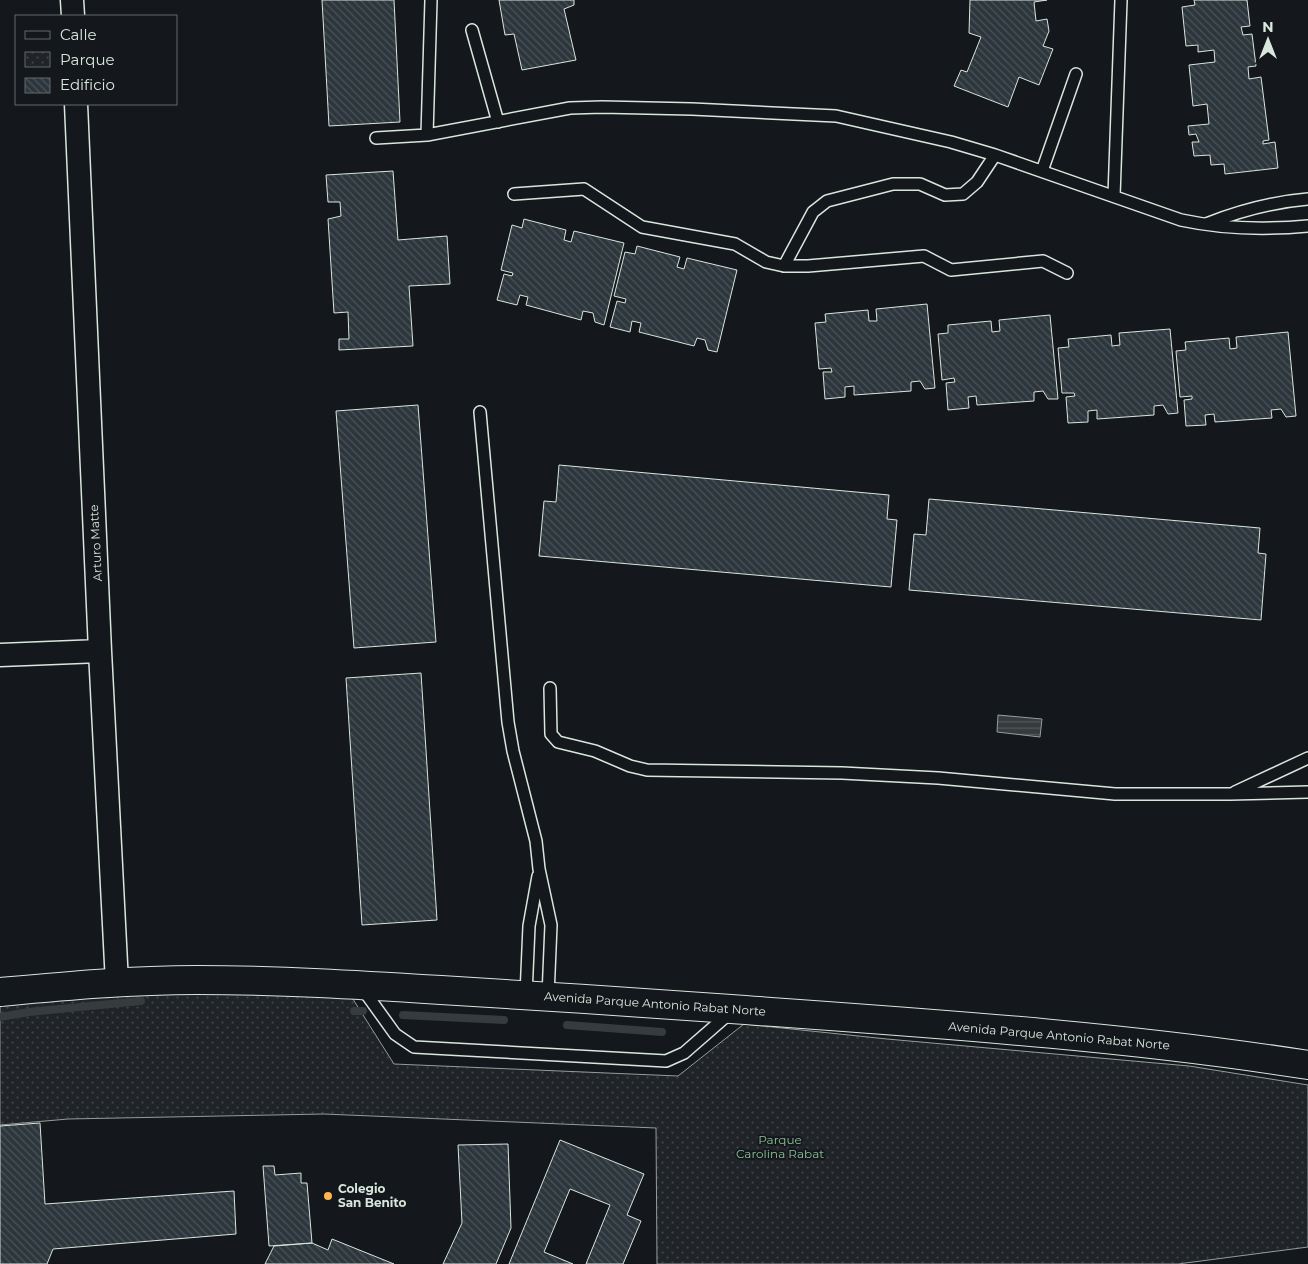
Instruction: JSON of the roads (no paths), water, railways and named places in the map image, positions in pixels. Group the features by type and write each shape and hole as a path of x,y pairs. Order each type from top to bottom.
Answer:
{"street":[{"path":"72,0 73,15"},
{"name":"Arturo Matte","path":"76,105 100,651 117,983"},
{"path":"0,655 100,651"},
{"name":"Avenida Parque Antonio Rabat Norte","path":"0,992 117,983 195,980 360,985 734,1009 931,1024 1123,1041 1255,1057 1308,1066"}],"lane":[{"path":"427,135 431,0"},
{"path":"1114,196 1121,0"},
{"path":"472,30 498,122"},
{"path":"1042,171 1076,74"},
{"path":"376,138 427,135 570,108 602,106 836,116 951,142 996,155 1181,220 1234,228 1308,226"},
{"path":"784,266 813,212 827,201 893,184 920,184 945,195 963,194 977,182 996,155"},
{"path":"514,194 584,189 642,227 735,244 766,262 784,266 808,266 924,256 951,270 1043,261 1067,273"},
{"path":"1205,225 1232,214 1280,202 1308,199"},
{"path":"480,412 508,722 513,752 536,841 539,869 552,925 537,996"},
{"path":"550,688 552,734 558,742 595,752 630,766 646,770 842,773 938,778 1115,794 1308,792"},
{"path":"1230,794 1308,758"},
{"path":"537,996 529,926 539,869"},
{"path":"360,985 395,1034 414,1047 666,1061 684,1053 734,1009"}],"waterway":[{"path":"0,1017 29,1012 141,1001"},
{"path":"354,1011 363,1011"},
{"path":"403,1015 504,1020"},
{"path":"567,1025 662,1032"}],"place":[{"name":"Colegio San Benito","path":"328,1196"}],"park label":[{"name":"Parque Carolina Rabat","path":"780,1147"}]}
